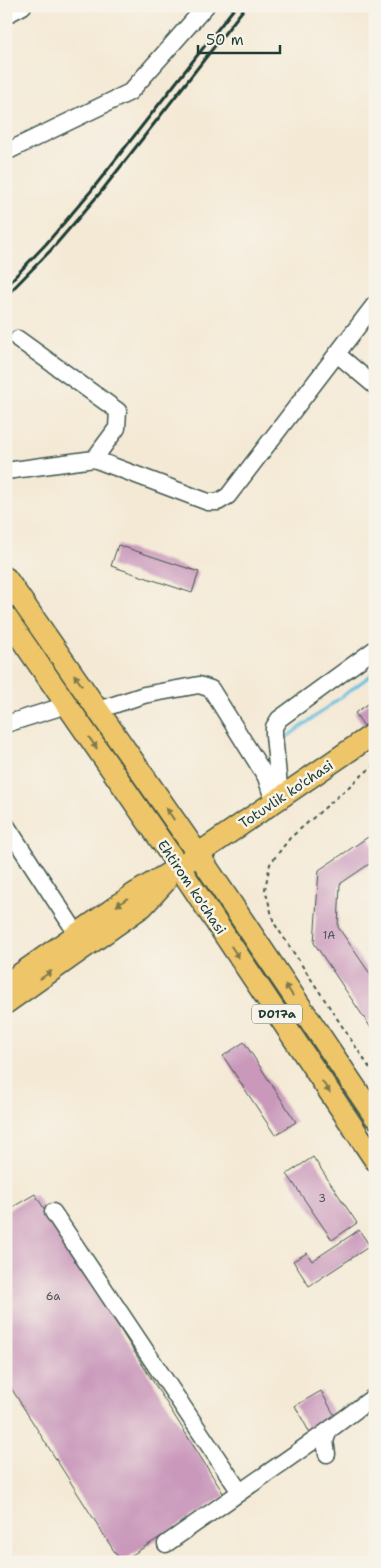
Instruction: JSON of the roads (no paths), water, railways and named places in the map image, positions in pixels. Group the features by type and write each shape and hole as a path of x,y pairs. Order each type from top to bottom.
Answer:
{"main road":[{"name":"Ehtirom ko'chasi","path":"6,578 198,854 375,1118"},
{"name":"Ehtirom ko'chasi","path":"6,617 179,868 375,1160"},
{"name":"Totuvlik ko'chasi","path":"179,868 277,799 373,737"},
{"path":"6,984 134,894 179,868"},
{"path":"6,1003 143,906 179,868"}],"street":[{"path":"6,15 23,6"},
{"path":"6,152 130,92 206,6"},
{"path":"6,471 94,459 208,502 218,502 228,496 375,304"},
{"path":"18,339 118,411 117,428 94,459"},
{"path":"337,354 375,386"},
{"path":"277,799 274,726 279,719 375,648"},
{"path":"98,710 144,695 199,685 211,689 266,777 277,799"},
{"path":"6,724 67,705"},
{"path":"6,825 77,934"},
{"path":"54,1212 240,1492"},
{"path":"166,1544 375,1396"},
{"path":"327,1454 325,1442 329,1430"}],"waterway":[{"path":"282,741 375,672"}],"railway":[{"path":"6,286 46,244 91,191 236,6"},
{"path":"6,296 51,250 100,193 246,6"}]}
